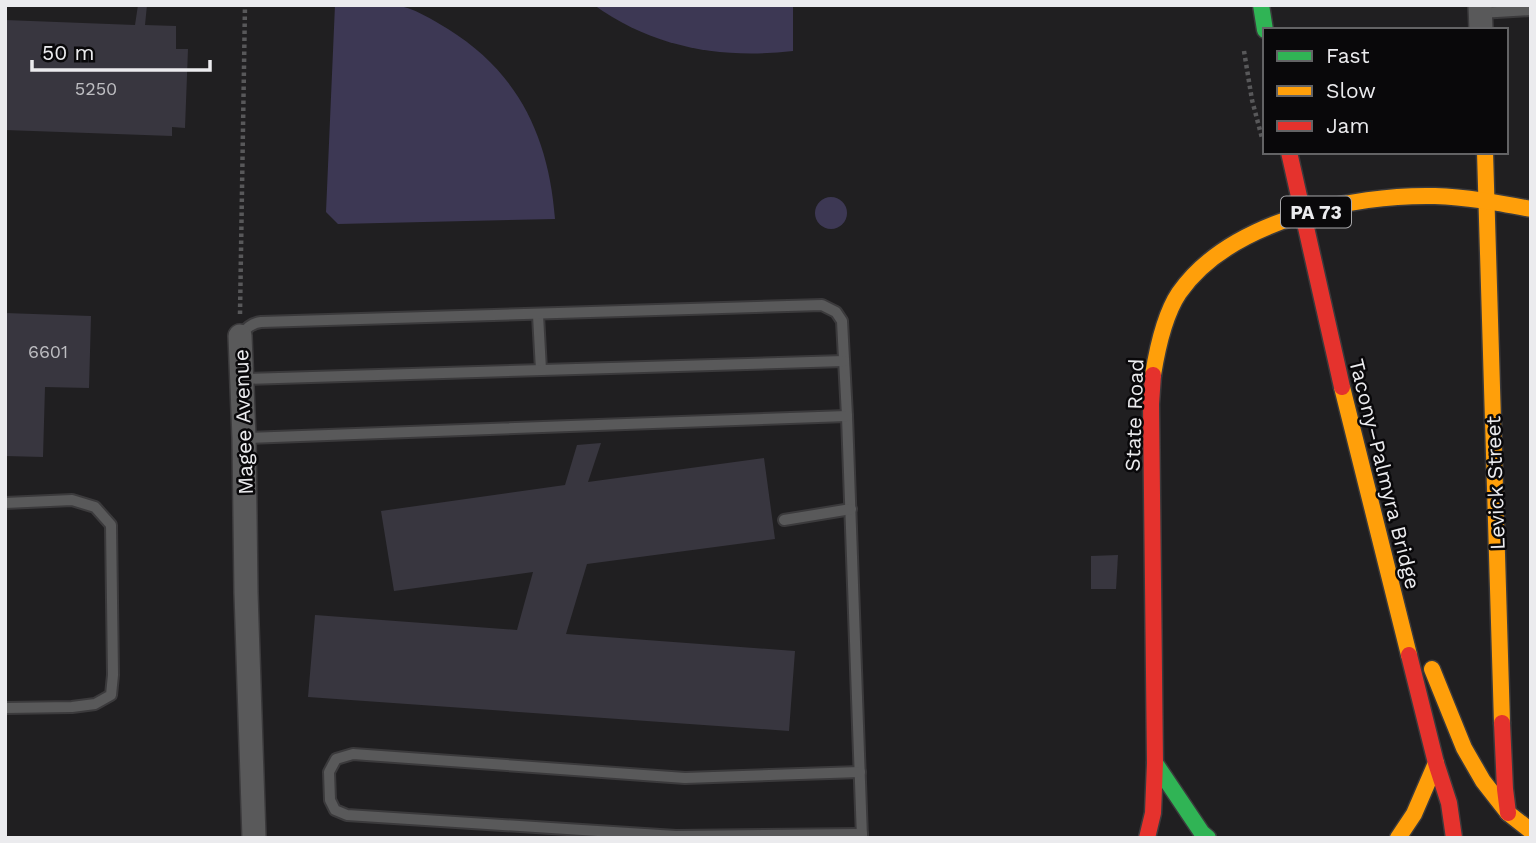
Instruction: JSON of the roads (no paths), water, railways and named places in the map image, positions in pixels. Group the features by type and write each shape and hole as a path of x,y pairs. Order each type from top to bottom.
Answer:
{"main road":[{"path":"1261,5 1265,28"},
{"name":"Tacony–Palmyra Bridge","path":"1289,154 1384,562 1436,763 1449,803"},
{"name":"Levick Street","path":"1485,154 1502,729 1508,813"},
{"name":"State Road","path":"1147,838 1153,813 1155,763 1152,372 1158,344 1178,293 1222,250 1255,232 1335,206 1367,200 1421,196 1487,201 1531,209"},
{"name":"PA 73","path":"1384,562 1464,748 1483,781 1508,813 1531,831"},
{"path":"1155,763 1208,838"},
{"path":"1398,838 1414,814 1436,763"},
{"path":"1449,803 1454,838"},
{"path":"1449,803 1468,838"}],"street":[{"name":"Magee Avenue","path":"240,336 254,838"}],"lane":[{"path":"1480,16 1531,10"},
{"path":"240,336 247,327 256,323 821,305 836,312 842,321 848,416 860,772 862,836 676,836 347,815 335,810 330,800 329,772 336,759 353,754 685,778 860,772"},
{"path":"538,315 541,370"},
{"path":"242,379 845,361"},
{"path":"244,438 848,416"},
{"path":"5,503 72,500 95,507 111,524 113,675 111,695 95,704 5,708"},
{"path":"784,520 851,509"}]}
